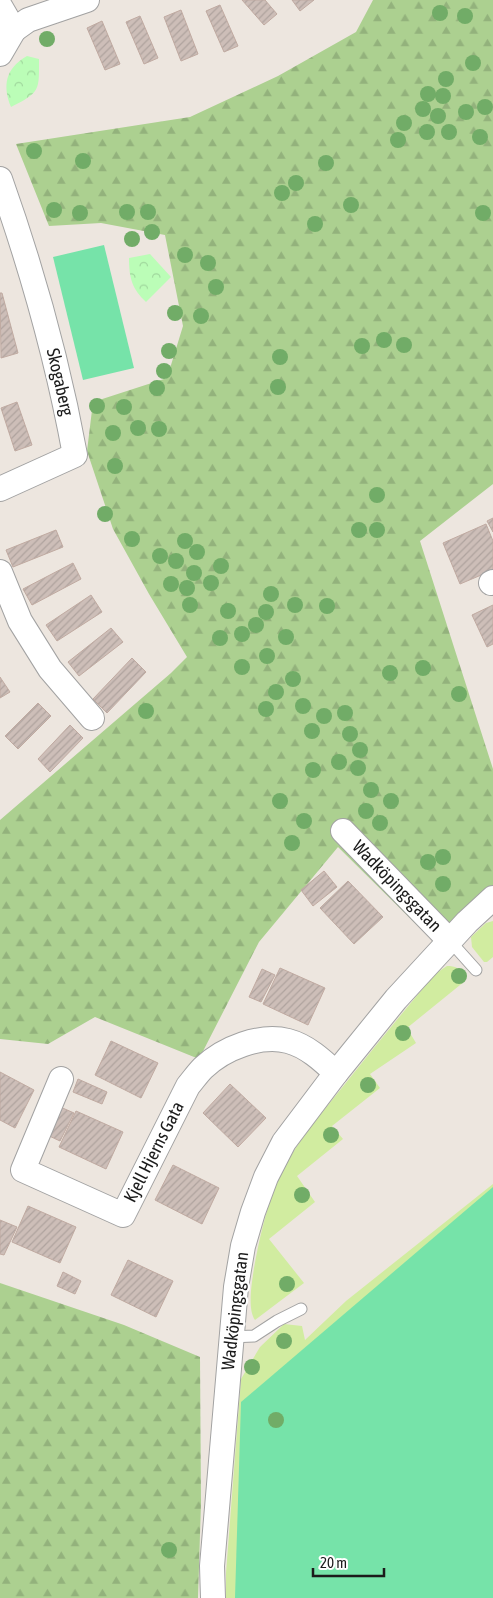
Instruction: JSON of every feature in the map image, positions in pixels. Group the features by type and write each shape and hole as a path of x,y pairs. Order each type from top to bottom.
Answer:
{"street":[{"path":"0,54 14,30 28,20 87,0"},
{"path":"0,6 14,30"},
{"name":"Skogaberg","path":"0,179 8,233 50,339 75,455 0,489"},
{"path":"0,572 20,621 50,669 92,718"},
{"name":"Wadköpingsgatan","path":"343,832 450,941"},
{"name":"Wadköpingsgatan","path":"213,1598 212,1566 230,1337 236,1287 243,1246 266,1177 284,1142 336,1072 396,999 493,898"},
{"name":"Kjell Hjerns Gata","path":"61,1080 23,1170 123,1215 188,1086 204,1068 219,1056 258,1040 289,1041 317,1056 336,1072"}],"lane":[{"path":"450,941 476,970"},
{"path":"230,1337 254,1336 277,1321 301,1309"}],"green space":[{"path":"373,0 493,0 493,484 420,541 493,769 493,885 433,941 338,847 259,942 199,1059 95,1017 48,1044 0,1039 0,820 171,673 187,657 113,529 87,451 93,402 167,378 183,326 165,235 101,223 49,226 16,144 190,117 278,76 356,32"},
{"path":"27,56 39,59 38,84 28,98 11,107 7,91 8,78 14,66"},
{"path":"104,245 134,368 83,380 53,257"},
{"path":"150,254 171,277 146,302 132,283 129,258"},
{"path":"493,921 493,957 484,962 472,947 471,937 486,923"},
{"path":"447,966 455,967 461,971 465,975 465,981 407,1028 416,1043 370,1074 380,1088 332,1126 343,1139 297,1176 315,1202 269,1239 304,1283 255,1320 251,1309 251,1295 258,1248 271,1197 288,1160 313,1124 388,1031 435,974"},
{"path":"493,1184 493,1217 326,1598 226,1598 226,1573 241,1379 260,1347 284,1324 302,1326 305,1340 346,1301"},
{"path":"493,1187 493,1598 235,1598 241,1402"},
{"path":"0,1283 124,1325 200,1357 201,1503 198,1598 0,1598"}],"building":[{"path":"242,0 265,0 277,14 264,25"},
{"path":"292,0 314,0 300,11"},
{"path":"220,5 238,46 224,52 206,11"},
{"path":"181,10 198,54 181,61 164,17"},
{"path":"140,16 158,58 144,64 126,22"},
{"path":"102,21 120,64 105,70 87,28"},
{"path":"0,293 2,293 18,353 1,358"},
{"path":"17,402 32,445 15,451 1,408"},
{"path":"493,518 493,532 487,521"},
{"path":"486,524 493,541 493,570 460,584 443,543"},
{"path":"56,530 63,547 13,567 6,550"},
{"path":"73,563 81,579 32,605 23,589"},
{"path":"91,595 102,612 57,641 46,625"},
{"path":"493,605 493,644 487,647 472,615"},
{"path":"111,628 123,642 79,676 68,662"},
{"path":"132,658 146,672 107,713 93,699"},
{"path":"0,677 10,692 0,698"},
{"path":"38,703 51,716 18,749 5,736"},
{"path":"70,725 83,738 50,772 38,759"},
{"path":"324,871 337,887 313,906 301,890"},
{"path":"348,881 383,917 354,944 320,908"},
{"path":"280,968 325,988 308,1025 263,1004"},
{"path":"262,969 275,975 261,1002 249,997"},
{"path":"111,1041 158,1063 141,1098 95,1075"},
{"path":"0,1072 34,1090 15,1128 0,1120"},
{"path":"78,1079 107,1092 102,1104 73,1092"},
{"path":"230,1084 266,1118 238,1147 203,1113"},
{"path":"58,1106 74,1113 60,1141 45,1134"},
{"path":"76,1111 123,1132 106,1169 59,1147"},
{"path":"173,1165 219,1188 202,1224 155,1200"},
{"path":"28,1206 76,1227 60,1263 12,1242"},
{"path":"0,1220 17,1227 4,1255 0,1254"},
{"path":"128,1260 173,1281 156,1317 111,1295"},
{"path":"63,1272 81,1281 75,1294 57,1286"}]}
